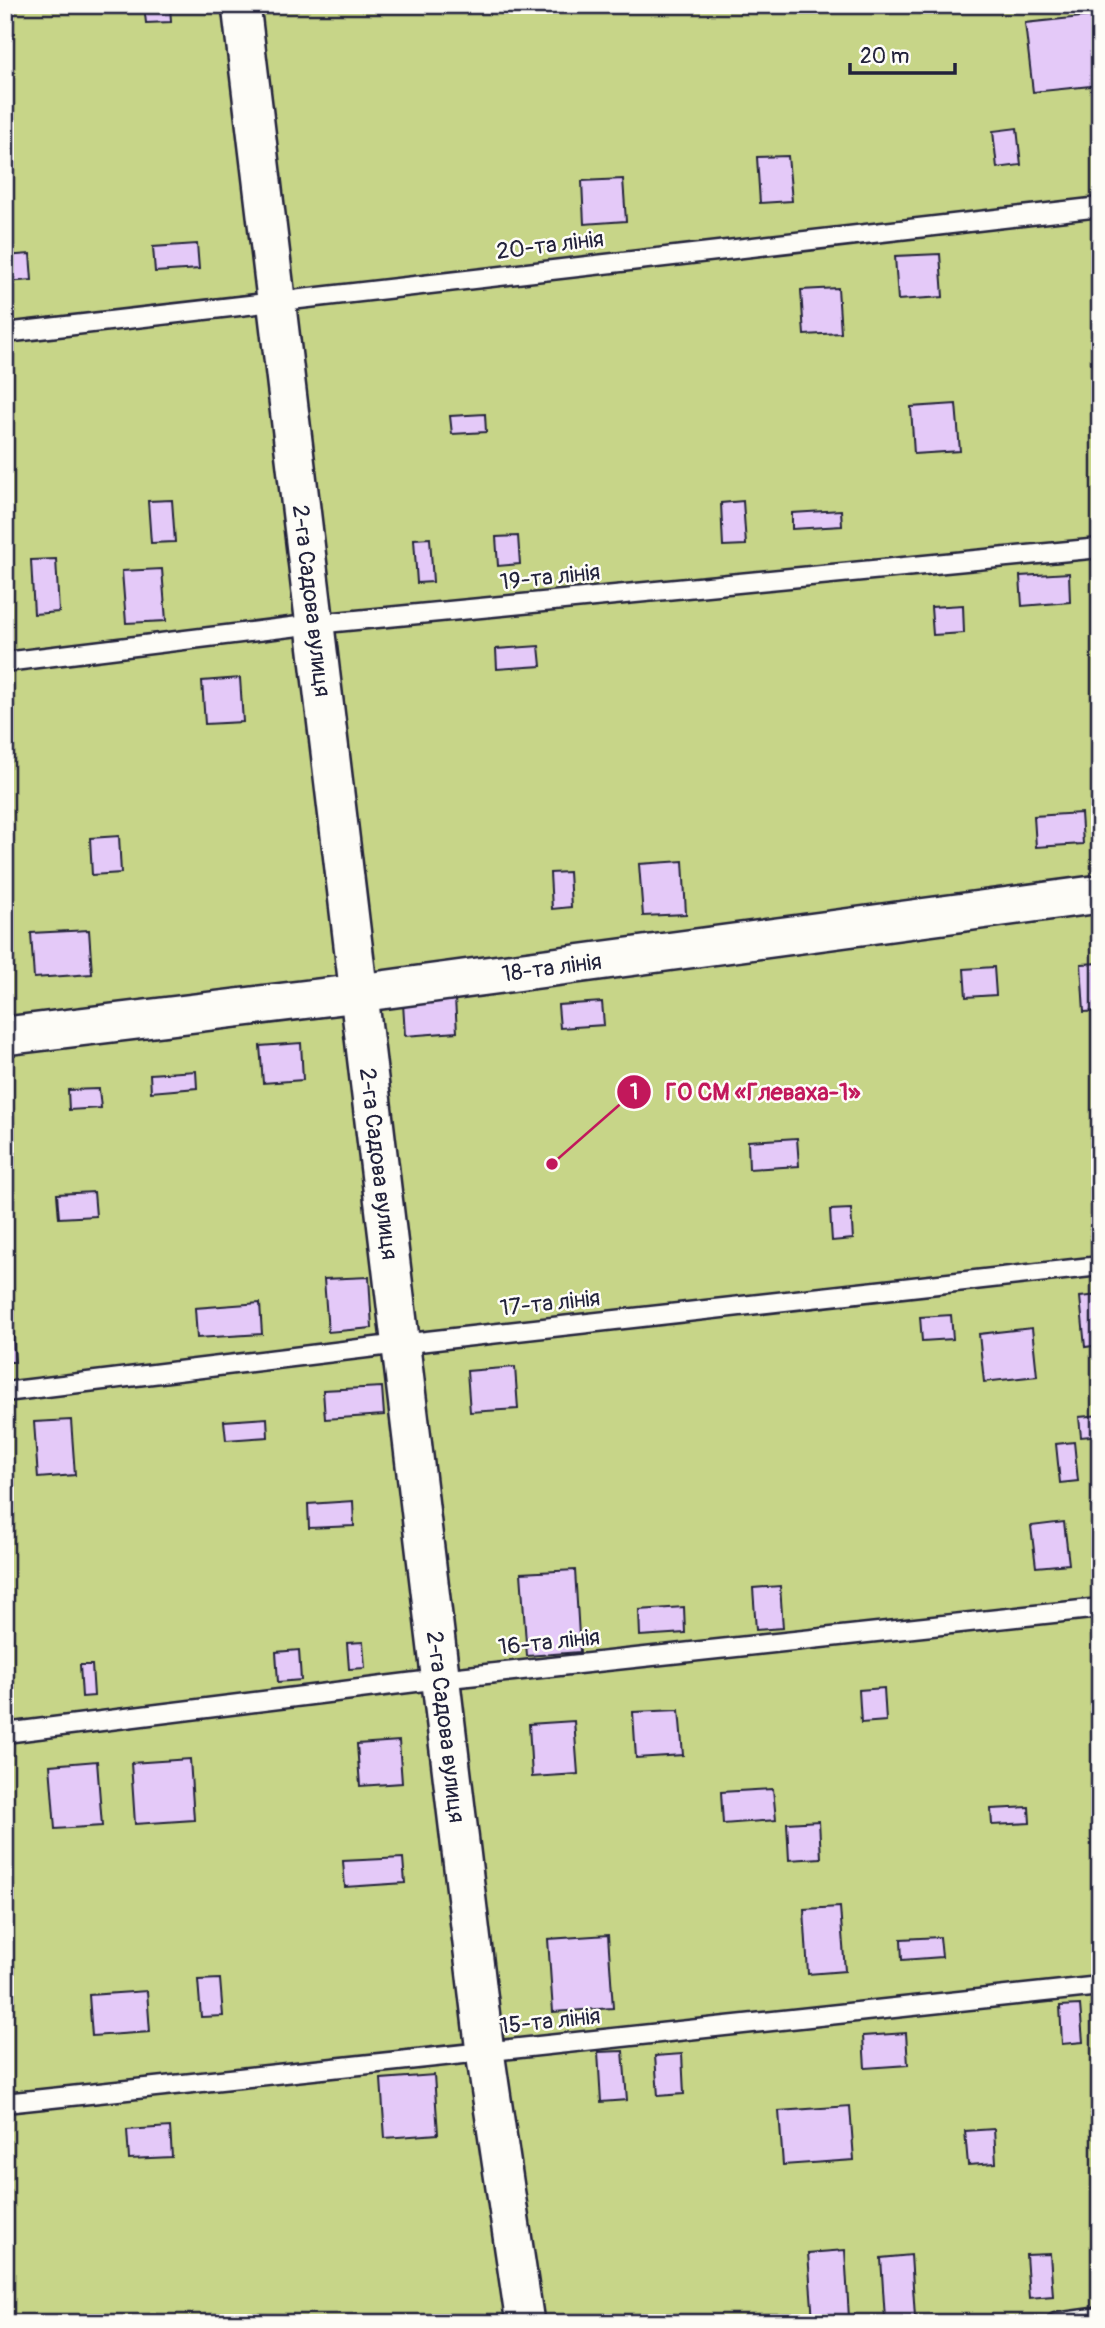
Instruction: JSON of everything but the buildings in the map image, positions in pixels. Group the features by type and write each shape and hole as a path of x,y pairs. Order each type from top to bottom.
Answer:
{"street":[{"name":"2-га Садова вулиця","path":"241,5 485,2052 525,2323"},
{"name":"18-та лінія","path":"5,1036 359,993 1100,894"}],"lane":[{"name":"20-та лінія","path":"5,332 1100,206"},
{"name":"19-та лінія","path":"5,662 315,624 1100,548"},
{"name":"17-та лінія","path":"5,1392 400,1344 1100,1266"},
{"name":"16-та лінія","path":"5,1733 440,1679 1100,1608"},
{"name":"15-та лінія","path":"5,2103 1100,1986"},
{"path":"1056,2323 1100,2317"}],"green space":[{"path":"5,5 1100,5 1100,2323 5,2323"}],"place":[{"name":"ГО СМ «Глеваха-1»","path":"552,1164"}]}
